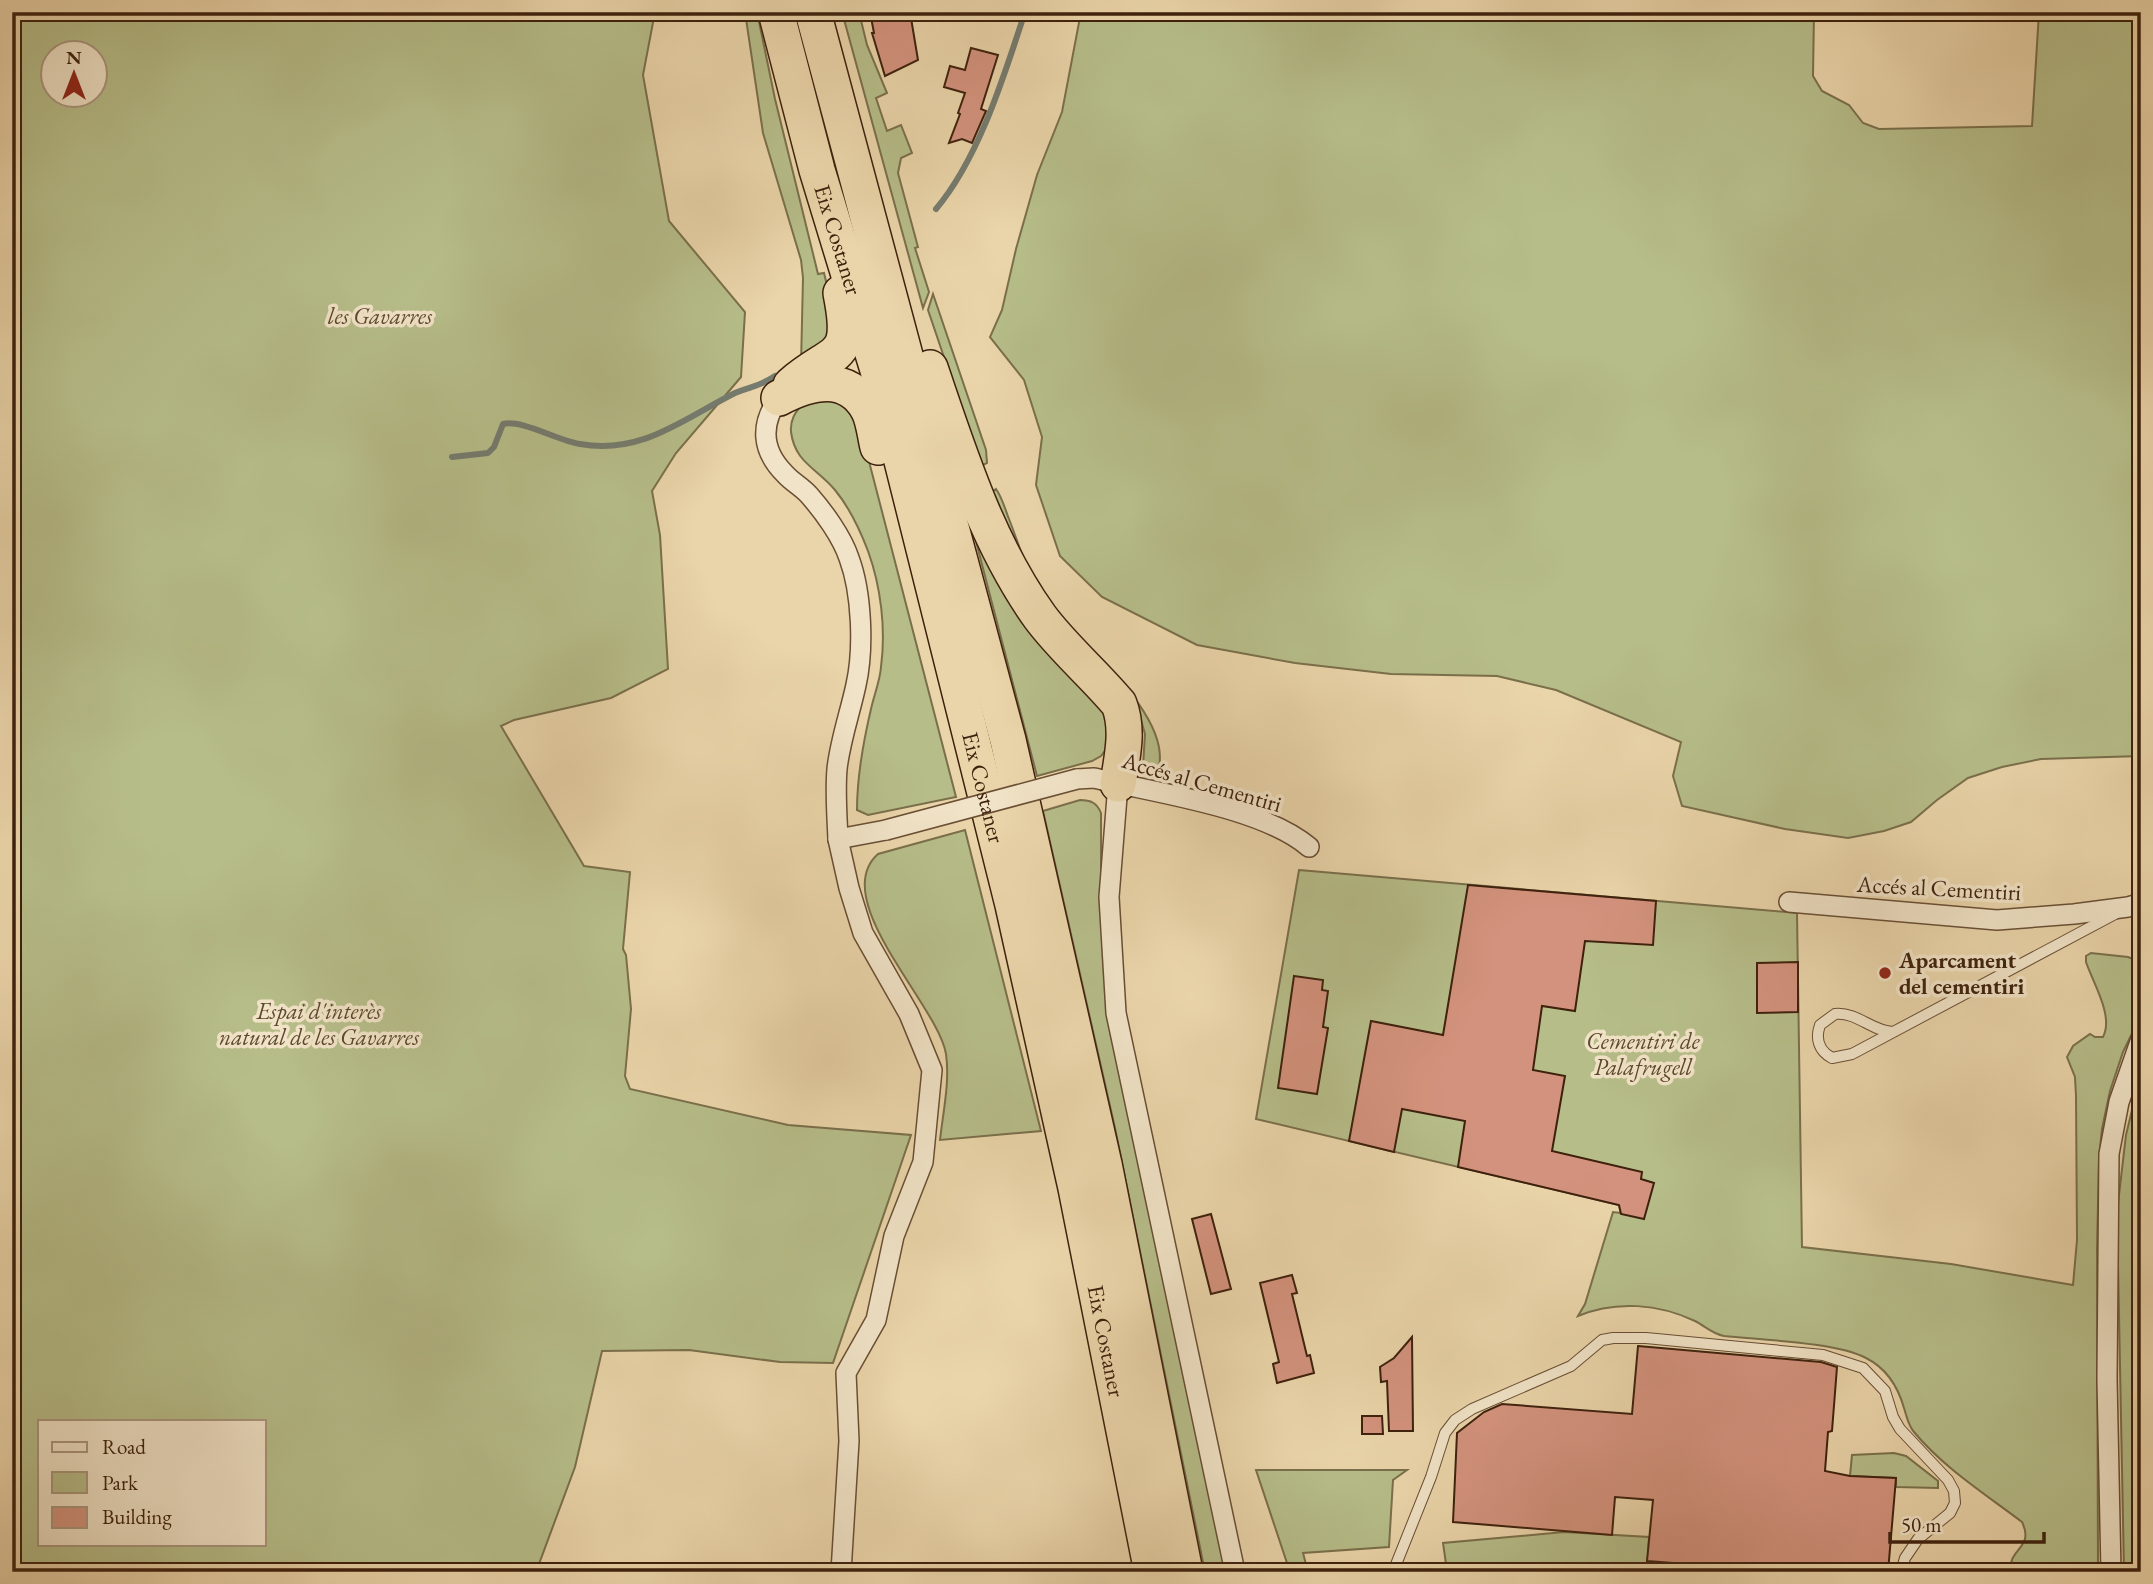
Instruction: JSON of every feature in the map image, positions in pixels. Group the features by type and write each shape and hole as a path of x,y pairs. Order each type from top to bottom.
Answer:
{"highway":[{"name":"Eix Costaner","path":"776,12 817,170 886,393 1013,905 1076,1188 1152,1572"},
{"name":"Eix Costaner","path":"813,12 1008,740 1104,1164 1185,1572"},
{"path":"827,65 957,447 991,530 1017,583 1042,619 1119,704 1124,718 1124,742 1118,784"},
{"path":"779,398 802,376 839,352 846,335 846,316 817,170"},
{"path":"779,398 805,386 827,383 843,387 857,397 868,410 1051,1082"}],"street":[{"path":"779,398 768,413 765,435 773,458 783,473 808,494 830,523 849,558 856,592 861,646 856,685 837,768 838,839 849,888 863,933 909,1014 932,1070 923,1162 894,1236 876,1320 846,1373 849,1441 841,1572"},
{"name":"Accés al Cementiri","path":"838,839 886,830 1077,779 1094,778 1228,810 1280,828 1309,847"},
{"path":"1118,784 1109,897 1116,1013 1235,1572"},
{"name":"Accés al Cementiri","path":"1789,902 1997,920 2136,906"},
{"path":"2111,1572 2107,1379 2109,1154 2119,1102 2141,1039"}],"lane":[{"path":"1893,1032 1876,1029 1856,1016 1844,1013 1835,1014 1820,1024 1818,1040 1825,1054 1832,1058 1841,1057 1893,1032 2136,906"},
{"path":"1393,1572 1446,1433 1455,1420 1472,1409 1571,1366 1602,1340 1646,1338 1823,1354 1863,1368 1885,1391 1893,1417 1900,1429 1948,1480 1954,1491 1955,1503 1950,1513 1918,1539 1905,1558 1902,1572"}],"green space":[{"name":"Espai d'interès natural de les Gavarres","path":"12,12 655,12 643,75 669,221 745,312 741,377 676,453 652,491 660,535 668,669 611,698 514,720 501,726 584,866 630,872 623,949 626,955 631,1009 625,1076 630,1089 788,1125 911,1135 833,1363 780,1362 689,1350 602,1351 575,1467 536,1572 12,1572"},
{"path":"745,12 757,12 775,99 818,274 824,273 832,306 834,339 801,365 801,260 763,133"},
{"path":"842,12 859,12 867,45 887,93 876,98 887,131 901,125 912,153 901,158 898,173 918,247 915,248 929,292 923,308"},
{"path":"1081,12 1307,12 1334,16 1338,12 1814,12 1813,76 1822,91 1849,105 1863,123 1879,129 2032,126 2039,12 2141,12 2141,756 2041,759 2002,767 1968,778 1911,822 1884,831 1848,838 1785,829 1682,806 1673,776 1681,742 1556,690 1497,676 1391,674 1295,663 1197,645 1102,597 1060,556 1036,485 1042,437 1024,380 990,337 1002,310 1037,175 1062,112"},
{"path":"933,294 986,450 987,463 983,465 980,463 928,310"},
{"path":"841,399 858,419 956,797 868,815 857,810 857,797 863,747 881,667 883,623 879,594 868,551 854,519 835,490 802,458 791,432 794,416 803,404"},
{"path":"996,489 1038,589 1120,680 1153,728 1160,751 1157,773 1151,773 1143,767 1145,734 1137,706 1041,598 992,492"},
{"path":"973,530 1102,704 1111,743 1101,756 1092,761 1037,776"},
{"path":"1080,800 1093,803 1101,813 1101,899 1226,1572 1205,1572 1115,1128 1043,811"},
{"path":"965,830 1041,1131 940,1140 947,1086 946,1054 939,1033 875,924 866,897 866,874 878,854"},
{"name":"Cementiri de Palafrugell","path":"1299,870 1797,913 1802,1247 1951,1264 2073,1285 2077,1240 2076,1096 2075,1077 2067,1057 2073,1046 2090,1034 2103,1037 2106,1029 2104,1010 2086,956 2091,953 2128,957 2141,962 2141,1015 2123,1052 2110,1091 2099,1158 2098,1572 2011,1572 2013,1558 2025,1538 2022,1522 1965,1480 1926,1445 1910,1427 1890,1379 1880,1367 1866,1358 1817,1345 1724,1336 1681,1315 1652,1308 1622,1306 1578,1316 1585,1304 1613,1212 1621,1213 1619,1205 1256,1119"},
{"path":"2141,1073 2141,1168 2136,1223 2141,1223 2141,1572 2124,1572 2117,1212 2126,1135"},
{"path":"1894,1453 1906,1456 1938,1481 1938,1488 1896,1487 1896,1478 1850,1476 1852,1455"},
{"path":"1256,1470 1407,1470 1393,1480 1389,1547 1303,1553 1308,1572 1290,1572"},
{"path":"1564,1532 1649,1537 1647,1569 1628,1572 1447,1571 1443,1543"}],"building":[{"path":"870,12 910,12 918,60 885,76 872,33"},
{"path":"971,48 998,55 981,109 986,111 972,143 962,139 949,143 965,93 944,87 950,66 965,70"},
{"path":"1468,885 1656,901 1653,945 1585,941 1575,1011 1542,1006 1533,1070 1565,1076 1552,1151 1642,1172 1641,1179 1654,1183 1644,1219 1621,1214 1619,1205 1458,1167 1465,1121 1402,1109 1394,1152 1349,1141 1371,1021 1443,1035"},
{"path":"1798,962 1798,1012 1757,1013 1757,963"},
{"path":"1294,976 1323,980 1322,990 1328,991 1323,1027 1328,1028 1317,1094 1278,1088"},
{"path":"1211,1214 1231,1289 1211,1294 1192,1219"},
{"path":"1292,1275 1297,1293 1292,1294 1307,1356 1310,1355 1314,1373 1277,1383 1273,1364 1279,1362 1260,1283"},
{"path":"1412,1337 1413,1431 1389,1431 1387,1381 1381,1382 1380,1367 1394,1358"},
{"path":"1638,1346 1821,1362 1837,1367 1832,1431 1828,1432 1825,1471 1850,1476 1896,1478 1888,1572 1737,1572 1738,1568 1647,1561 1653,1500 1615,1497 1612,1535 1453,1522 1457,1433 1484,1412 1502,1404 1632,1414"},
{"path":"1362,1416 1382,1416 1383,1434 1362,1434"}],"waterway":[{"path":"936,209 951,189 978,141 1025,12"},
{"path":"452,457 488,453 494,447 503,424 511,423 580,444 602,446 643,440 735,393 775,376"}],"place":[{"name":"Aparcament del cementiri","path":"1885,973"}],"park label":[{"name":"les Gavarres","path":"380,316"}]}
